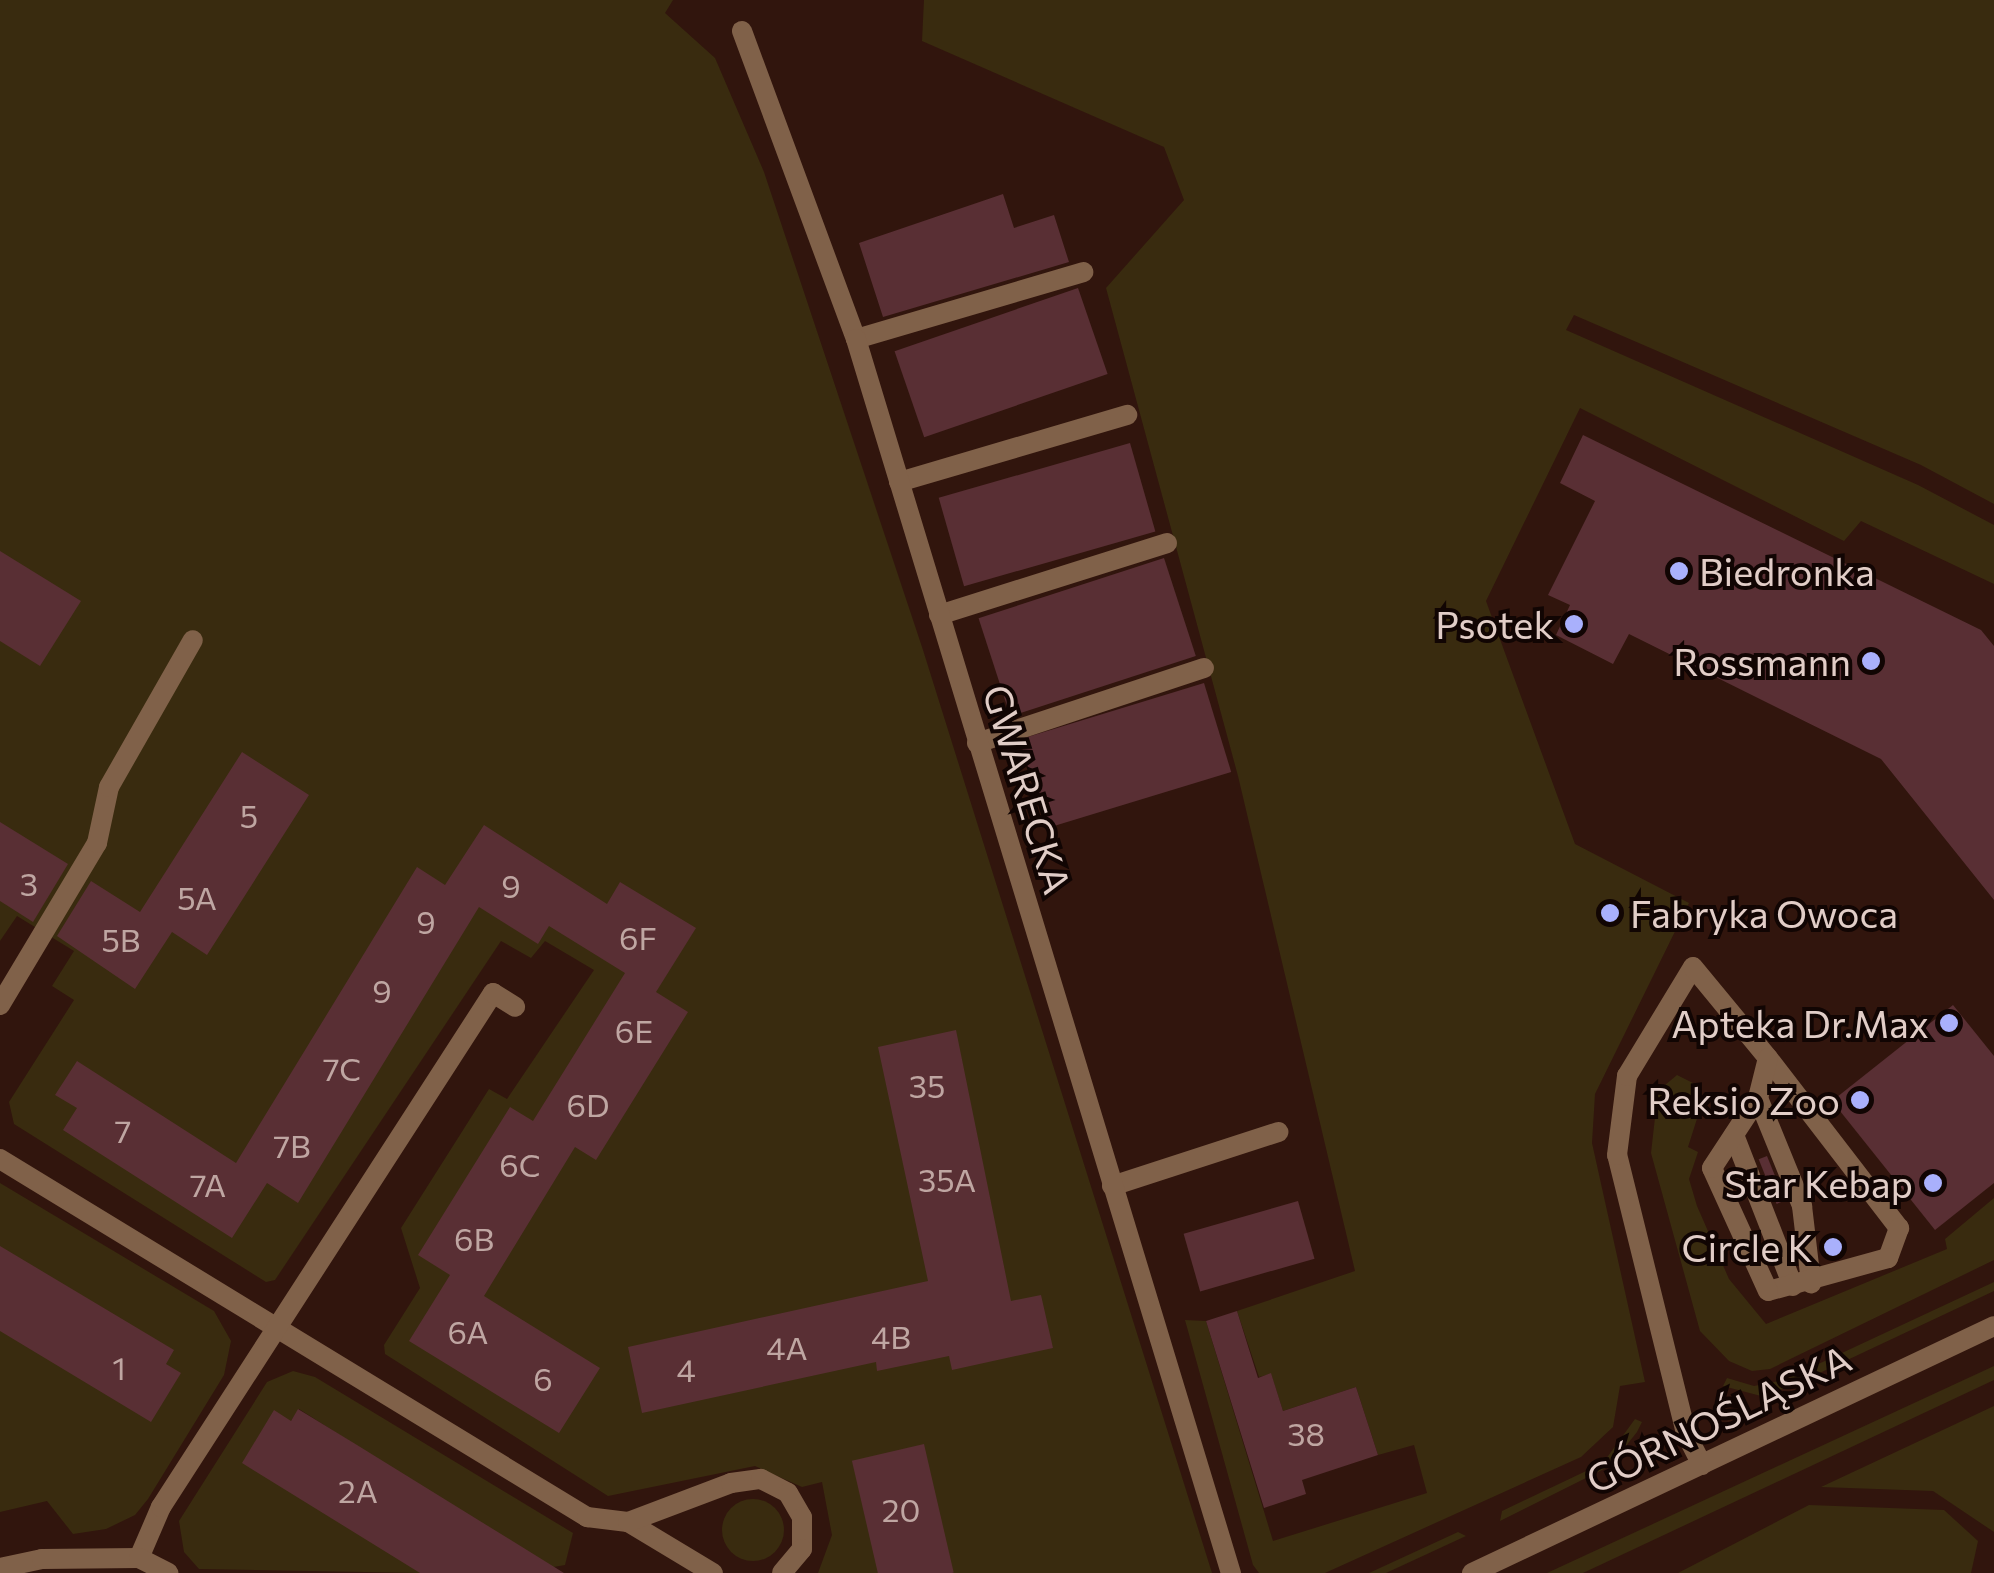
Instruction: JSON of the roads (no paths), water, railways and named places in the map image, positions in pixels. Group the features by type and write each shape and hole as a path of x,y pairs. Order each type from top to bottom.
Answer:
{"street":[{"name":"GWARECKA","path":"742,31 856,339 1231,1573"},
{"path":"856,339 1083,272"},
{"path":"899,482 1127,415"},
{"path":"939,614 1167,543"},
{"path":"0,1006 98,843 109,787 193,640"},
{"path":"977,743 1204,668"},
{"path":"1702,1466 1686,1433 1617,1155 1617,1119 1627,1076 1693,968 1768,1058 1899,1228 1888,1258 1768,1292 1712,1168 1758,1098 1768,1058"},
{"path":"139,1558 161,1507 493,993 514,1007"},
{"path":"1758,1098 1802,1206 1802,1284"},
{"path":"1112,1186 1278,1132"},
{"path":"1734,1135 1802,1284"},
{"path":"0,1158 586,1517 628,1522 713,1573"},
{"name":"GÓRNOŚLĄSKA","path":"1472,1573 1994,1326"},
{"path":"628,1522 731,1483 762,1479 788,1493 802,1518 802,1549 782,1573"},
{"path":"0,1568 42,1559 139,1558 168,1573"}],"place":[{"name":"Biedronka","path":"1679,571"},
{"name":"Psotek","path":"1574,624"},
{"name":"Rossmann","path":"1871,661"},
{"name":"Fabryka Owoca","path":"1610,913"},
{"name":"Apteka Dr.Max","path":"1949,1023"},
{"name":"Reksio Zoo","path":"1860,1100"},
{"name":"Star Kebap","path":"1933,1183"},
{"name":"Circle K","path":"1833,1247"}]}
